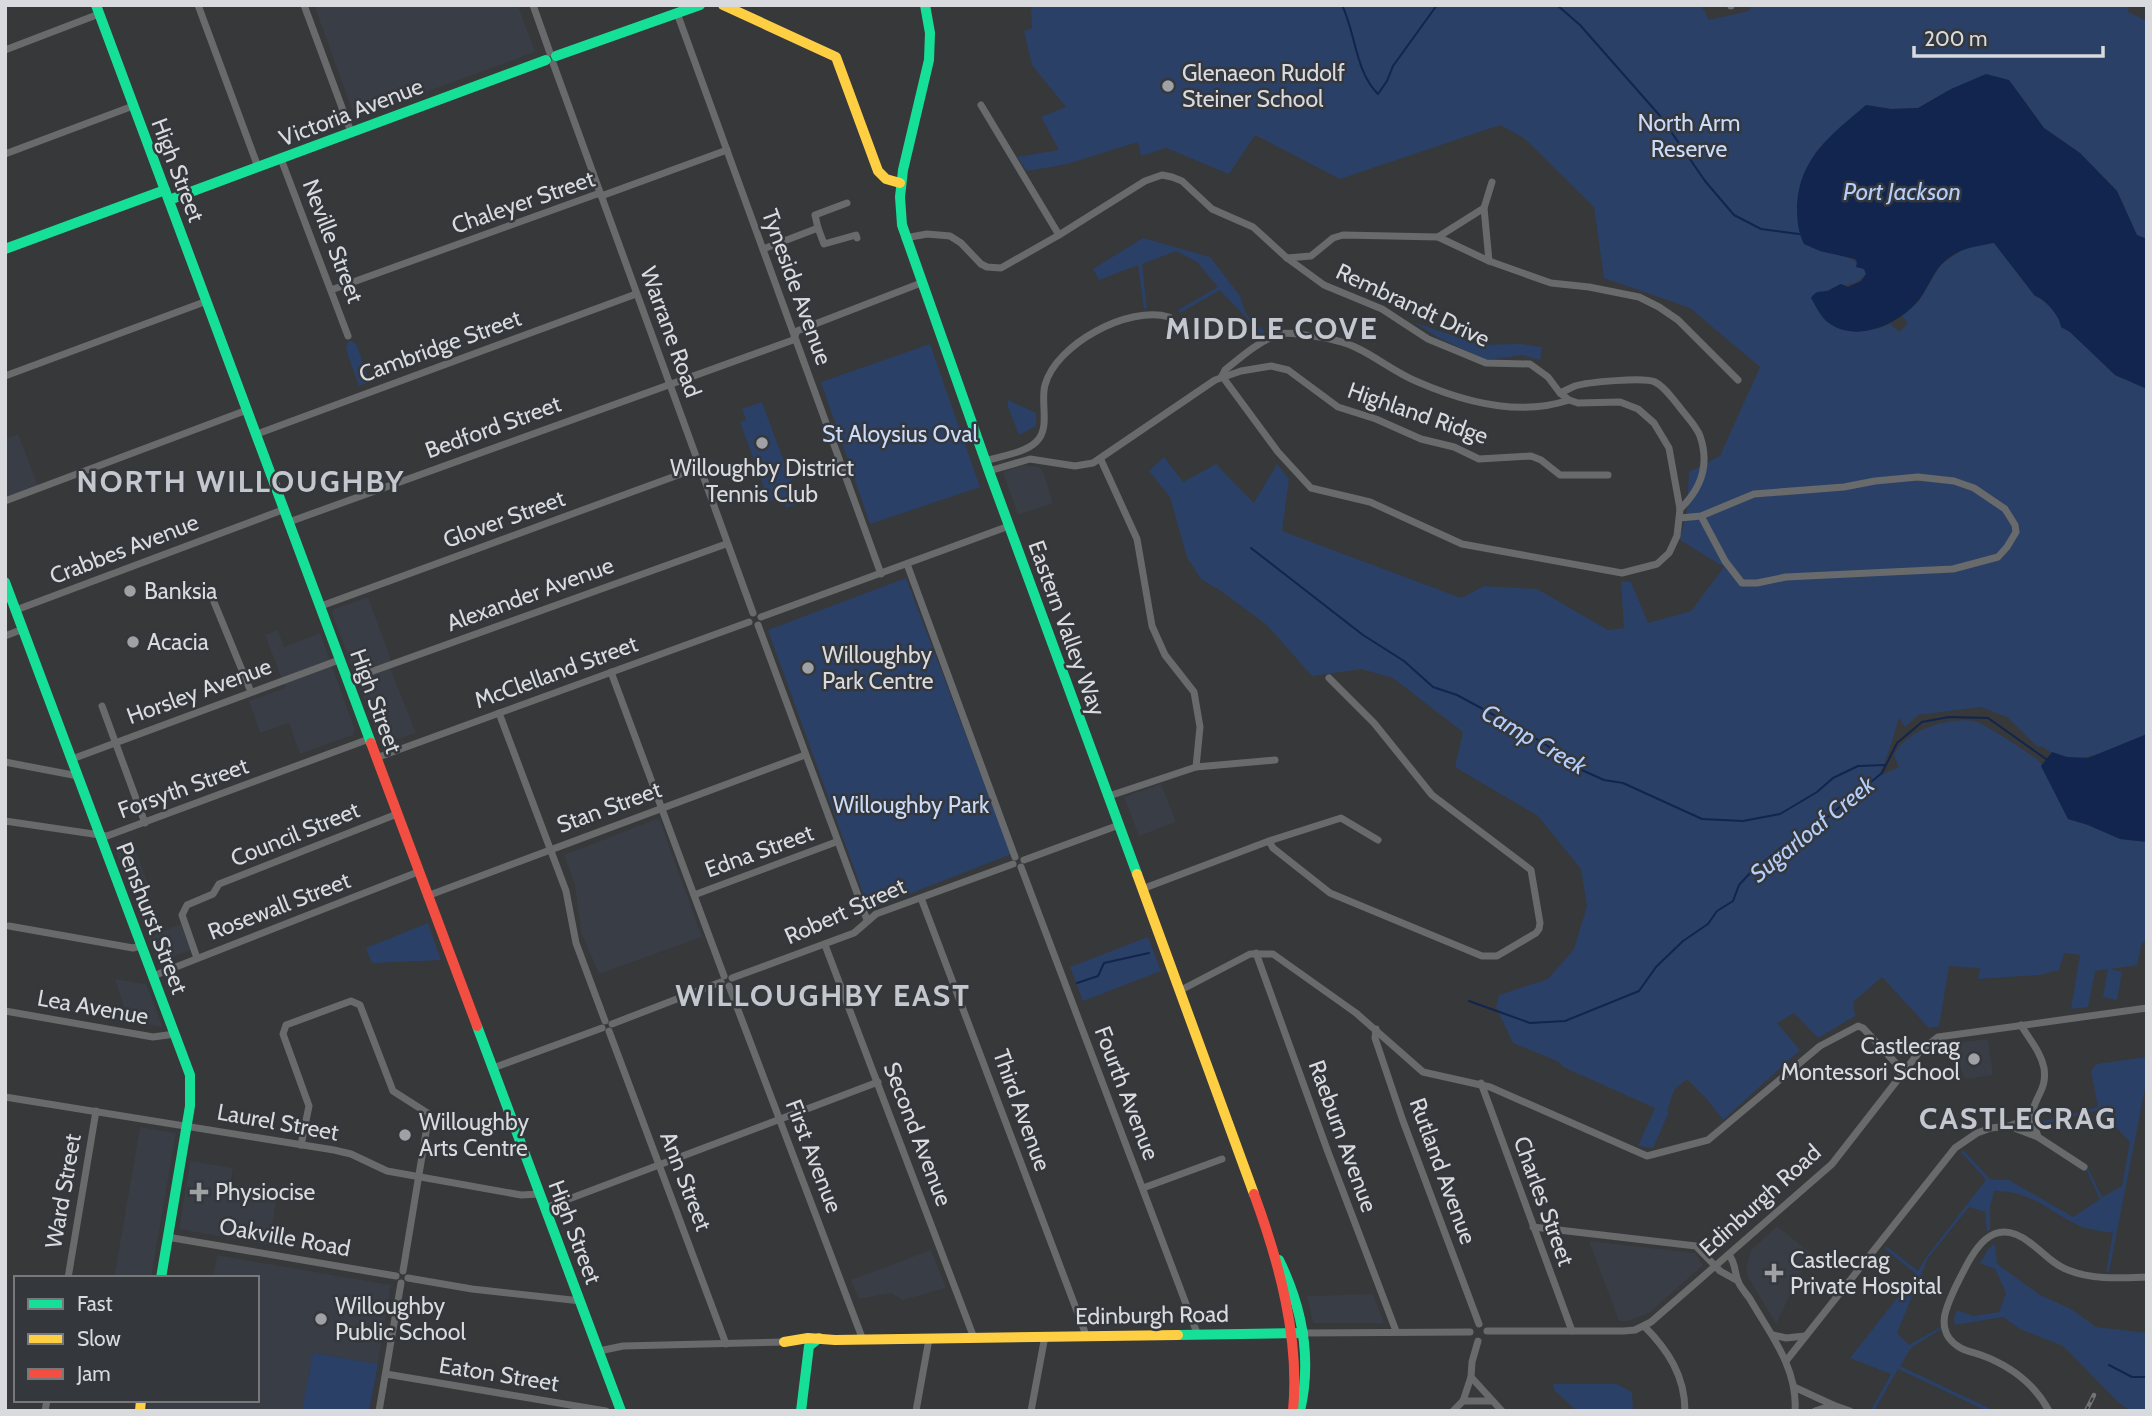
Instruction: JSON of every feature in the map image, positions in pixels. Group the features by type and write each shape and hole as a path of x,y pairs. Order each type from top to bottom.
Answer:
{"main road":[{"name":"Victoria Avenue","path":"169,200 700,5"},
{"path":"723,5 836,57 878,172 900,183"},
{"name":"Eastern Valley Way","path":"925,5 932,38 930,62 900,183 900,218 905,238 1276,1254 1295,1293 1303,1333 1304,1383 1300,1411"},
{"name":"High Street","path":"97,10 621,1411"},
{"path":"5,249 164,190"},
{"name":"Penshurst Street","path":"5,582 153,976 191,1085 187,1125 161,1276"},
{"name":"Eastern Valley Way","path":"1276,1254 1291,1332 1295,1379 1293,1411"},
{"name":"Edinburgh Road","path":"823,1341 1303,1333"},
{"path":"784,1342 823,1341"},
{"path":"784,1342 823,1341"},
{"path":"809,1354 823,1341"},
{"path":"809,1354 823,1341"},
{"path":"796,1343 805,1346 809,1354 801,1411"}],"street":[{"path":"198,5 258,167"},
{"path":"304,5 351,132"},
{"name":"Warrane Road","path":"533,5 753,613"},
{"path":"5,50 97,10"},
{"name":"Tyneside Avenue","path":"677,13 881,573"},
{"path":"905,238 927,234 950,236 961,243 981,264 994,269 1007,266 1059,235 981,105"},
{"path":"5,154 133,106"},
{"name":"Chaleyer Street","path":"331,290 727,150"},
{"name":"Neville Street","path":"281,159 348,336"},
{"name":"Rembrandt Drive","path":"1059,235 1145,181 1163,175 1182,181 1222,215 1252,227 1286,258 1324,285 1382,309 1429,339 1486,363 1530,364 1548,377 1569,400"},
{"path":"1489,261 1484,208 1492,182"},
{"path":"847,203 815,215 818,228 824,244 856,234 857,238"},
{"path":"1438,237 1484,208"},
{"path":"763,249 818,228"},
{"path":"1286,258 1311,256 1333,238 1343,235 1438,237 1489,261 1551,283 1623,293 1659,307 1678,320 1738,380"},
{"name":"Bedford Street","path":"289,522 793,340 797,331 921,283"},
{"name":"Cambridge Street","path":"257,433 636,294"},
{"path":"5,376 207,301"},
{"path":"987,466 1036,443 1044,424 1046,382 1054,366 1083,340 1112,324 1131,318 1149,314 1169,317"},
{"path":"987,466 1030,459 1075,466 1101,460 1222,376 1225,370 1258,345 1276,335 1289,333 1351,345 1417,382 1470,402 1522,407 1569,400 1578,403 1629,404 1646,414 1669,448 1680,514 1677,536 1669,553 1657,564 1622,573 1462,544 1370,502 1311,488 1270,442 1222,376"},
{"name":"Highland Ridge","path":"1222,376 1262,366 1280,367 1295,374 1338,407 1376,419 1413,436 1454,447 1473,457 1485,459 1531,456 1541,460 1560,475 1608,475"},
{"path":"1560,393 1577,386 1642,379 1654,381 1664,387 1695,427 1700,436 1703,453 1704,475 1693,497 1680,514"},
{"path":"5,501 247,410"},
{"path":"1101,460 1136,539 1152,626 1165,655 1194,692 1200,727 1196,766"},
{"name":"Glover Street","path":"321,607 700,467"},
{"path":"1680,514 1700,516 1754,495 1918,477 1954,481 1974,488 2005,509 2015,525 2016,532 1998,557 1953,569 1786,577 1742,583 1725,561 1700,516"},
{"name":"Crabbes Avenue","path":"16,610 285,509"},
{"path":"867,920 805,755 760,621 759,614 753,613 750,616 749,622 752,625 760,621 881,573 1009,526"},
{"name":"Alexander Avenue","path":"348,680 726,544"},
{"name":"Fourth Avenue","path":"907,564 1197,1333"},
{"path":"214,602 251,692"},
{"name":"McClelland Street","path":"376,758 749,622"},
{"path":"5,636 23,629"},
{"name":"Horsley Avenue","path":"72,759 340,660"},
{"name":"First Avenue","path":"611,672 660,809 863,1340"},
{"path":"1269,841 1273,848 1330,893 1482,957 1497,956 1523,942 1539,929 1531,870 1432,794 1374,723 1329,678"},
{"path":"102,706 145,823"},
{"name":"Ann Street","path":"499,713 566,891 576,943 726,1344"},
{"name":"Forsyth Street","path":"5,821 107,836 369,738"},
{"name":"Stan Street","path":"427,896 805,755"},
{"path":"1109,796 1196,766 1275,760"},
{"path":"5,762 78,776"},
{"name":"Council Street","path":"197,958 183,919 182,913 187,905 213,894 219,884 397,814"},
{"path":"1142,889 1269,841 1341,818 1378,841"},
{"name":"Robert Street","path":"493,1068 854,933 876,914 1119,825"},
{"name":"Edna Street","path":"694,895 836,842"},
{"name":"Rosewall Street","path":"153,976 418,872"},
{"name":"Third Avenue","path":"921,898 1086,1335"},
{"path":"9,926 134,948 141,946"},
{"name":"Second Avenue","path":"825,944 974,1338"},
{"name":"Raeburn Avenue","path":"1256,953 1396,1331"},
{"path":"1179,991 1244,956 1267,953 1278,957 1376,1029 1423,1072 1481,1083 1647,1156 1708,1140 1819,1046 1858,1026 1863,1028 1903,1071"},
{"path":"301,1145 309,1105 283,1034 286,1024 351,1002 360,1005 394,1091 429,1114 380,1411"},
{"name":"Edinburgh Road","path":"1487,1331 1629,1330 1658,1318 1832,1164 1903,1071 1925,1045 1938,1037 2147,1008"},
{"name":"Lea Avenue","path":"5,1011 153,1037 174,1034"},
{"path":"1786,1361 1955,1148 1977,1133 2009,1126 2033,1109 2042,1091 2044,1069 2041,1057 2021,1025"},
{"name":"Rutland Avenue","path":"1376,1029 1375,1038 1403,1121 1479,1324"},
{"path":"545,1208 878,1082"},
{"name":"Charles Street","path":"1481,1083 1572,1331"},
{"name":"Laurel Street","path":"6,1100 96,1111 301,1145 351,1154 387,1171 521,1195 540,1194"},
{"path":"2033,1109 2034,1136"},
{"name":"Ward Street","path":"68,1276 96,1111"},
{"path":"2009,1126 2034,1136 2084,1167"},
{"path":"1143,1188 1222,1158"},
{"path":"1533,1227 1696,1246 1728,1277 1738,1281"},
{"path":"2049,1411 2043,1400 2017,1372 1981,1355 1962,1350 1951,1341 1945,1330 1947,1304 1977,1246 1987,1237 2007,1232 2028,1241 2066,1270 2085,1275 2147,1278"},
{"name":"Oakville Road","path":"167,1237 472,1289 581,1301"},
{"path":"1728,1255 1734,1262 1738,1281 1786,1361 1794,1387 1794,1411"},
{"path":"1479,1324 1485,1326 1487,1331 1485,1339 1478,1341 1473,1339 1470,1332 1472,1327 1479,1324"},
{"path":"1644,1326 1658,1340 1681,1379 1685,1394 1685,1411"},
{"name":"Edinburgh Road","path":"1303,1333 1470,1332"},
{"path":"1772,1335 1786,1338 1807,1335"},
{"path":"1031,1411 1045,1336"},
{"path":"915,1411 929,1339"},
{"path":"1453,1411 1463,1401 1478,1341"},
{"path":"599,1351 623,1346 784,1342"},
{"name":"Eaton Street","path":"386,1374 606,1411"},
{"path":"1471,1377 1502,1411"},
{"path":"1794,1387 1850,1411"},
{"path":"1463,1401 1492,1401"},
{"path":"1815,1411 1833,1405"}],"shaded area":[{"path":"314,5 518,5 535,52 355,118"},
{"path":"18,434 38,486 5,498 5,435 7,438"},
{"path":"1024,465 1039,467 1044,473 1053,503 1018,515 1003,472"},
{"path":"368,597 390,657 392,673 416,733 381,745 332,613 334,609"},
{"path":"278,630 284,647 320,633 355,730 353,735 300,754 289,723 260,733 249,701 285,688 265,635"},
{"path":"1161,784 1176,822 1139,836 1124,797"},
{"path":"659,818 702,937 599,974 581,932 575,885 564,855"},
{"path":"131,838 149,887 132,894 114,847 115,844"},
{"path":"181,924 191,950 158,962 148,937"},
{"path":"115,979 146,984 163,1027 126,1021 127,1016"},
{"name":"Castlecrag Montessori School","path":"1988,1039 1993,1075 1965,1079 1951,1043"},
{"path":"140,1127 176,1133 151,1276 114,1276"},
{"path":"190,1161 233,1168 229,1194 276,1202 269,1245 179,1229"},
{"name":"Castlecrag Private Hospital","path":"1777,1226 1812,1254 1798,1265 1803,1269 1776,1324 1748,1277 1746,1268 1751,1250"},
{"path":"1589,1241 1695,1253 1703,1265 1649,1313 1628,1321 1619,1321"},
{"path":"931,1250 946,1288 903,1300 891,1293 859,1299 851,1280"},
{"name":"Willoughby Public School","path":"217,1255 391,1285 378,1364 313,1353 302,1411 147,1411 149,1402 259,1402 259,1276 213,1276"},
{"path":"1373,1294 1384,1323 1313,1323 1307,1296"}],"green space":[{"name":"North Arm Reserve","path":"1031,5 1701,5 1709,20 1749,11 1751,5 2129,5 2128,12 2147,21 2147,239 2137,236 2117,191 2080,153 2044,128 2009,80 1951,89 1918,108 1891,109 1866,105 1815,152 1820,251 1853,260 1866,274 1857,282 1827,291 1877,329 1890,324 1899,332 1908,323 1902,316 1919,301 1941,264 1969,246 1994,243 2035,296 2052,309 2062,327 2115,375 2147,389 2147,734 2108,751 2067,757 2054,754 2042,746 2038,747 2007,717 1981,707 1918,715 1905,727 1899,718 1880,772 1883,774 1899,767 1894,755 1900,746 1918,732 1940,723 1974,721 2039,761 2051,780 2068,819 2120,839 2147,842 2147,941 2142,943 2137,965 2110,969 2122,972 2117,1000 2103,997 2108,969 2095,971 2088,1007 2071,1009 2080,955 2064,953 2059,970 2039,975 1978,979 1980,968 1949,966 1939,1026 1929,1028 1882,977 1853,1002 1855,1016 1818,1038 1794,1013 1777,1023 1800,1050 1723,1120 1687,1079 1674,1090 1667,1111 1669,1112 1653,1148 1638,1146 1655,1108 1513,1043 1496,1007 1499,995 1548,979 1574,949 1587,906 1581,869 1538,816 1455,767 1463,732 1393,678 1361,669 1312,676 1267,625 1201,579 1187,557 1170,497 1149,471 1164,457 1183,482 1216,464 1254,503 1277,464 1289,479 1282,531 1461,598 1484,586 1537,589 1608,630 1624,628 1621,581 1631,582 1648,623 1691,611 1724,567 1680,540 1687,510 1689,472 1720,456 1760,367 1690,308 1604,278 1594,207 1524,138 1500,125 1340,179 1255,135 1229,174 1166,148 1141,156 1138,142 1067,164 1027,171 1017,157 1059,150 1041,117 1066,107 1032,65 1024,31 1032,28"},
{"path":"1143,238 1210,257 1240,296 1246,314 1264,331 1264,338 1262,340 1250,322 1220,290 1180,313 1178,310 1218,287 1197,262 1176,251 1142,264 1147,308 1144,309 1138,265 1099,280 1093,269"},
{"path":"1414,322 1479,345 1520,344 1542,347 1540,360 1522,355 1486,360 1437,337"},
{"path":"351,341 356,344 370,382 359,386 346,349"},
{"name":"St Aloysius Oval","path":"930,344 980,487 870,524 821,382"},
{"path":"1008,400 1036,413 1036,426 1019,435"},
{"name":"Willoughby District Tennis Club","path":"762,402 790,478 831,463 832,465 791,480 799,503 786,508 782,497 769,502 764,490 724,504 723,502 764,487 740,422 746,420 742,409"},
{"name":"Willoughby Park","path":"906,578 1011,854 869,910 768,630"},
{"path":"428,923 441,960 372,963 366,948"},
{"path":"1148,937 1161,971 1083,1001 1070,967"},
{"path":"2147,1057 2147,1078 2109,1272 2106,1272 2113,1233 2080,1226 2020,1194 1994,1191 1990,1207 1990,1230 1987,1231 1985,1212 1969,1207 1928,1258 1897,1333 1909,1345 1941,1327 1911,1348 1900,1366 1995,1411 1987,1411 1898,1369 1874,1411 1871,1410 1891,1374 1850,1358 1916,1274 1884,1248 1886,1246 1918,1271 1986,1180 1961,1152 1963,1150 1991,1180 2009,1180 2073,1217 2100,1199 2085,1167 2087,1166 2102,1197 2122,1186 2130,1142 2099,1110 2044,1124 2043,1121 2098,1107 2091,1071 2096,1064"},
{"path":"1995,1244 1997,1264 2040,1295 2071,1309 2096,1327 2147,1333 2147,1411 2130,1411 2063,1346 2020,1329 2003,1317 1955,1325 1957,1310 1973,1316 1999,1312 2006,1293 1995,1269 1980,1263 1989,1248"},
{"path":"313,1353 378,1364 369,1411 302,1410"},
{"path":"1553,1384 1616,1384 1632,1392 1633,1411 1577,1411 1554,1390"}],"water":[{"name":"Port Jackson","path":"1986,74 2009,80 2044,128 2080,153 2117,191 2137,235 2147,239 2147,389 2115,375 2070,332 2061,327 2051,309 2035,296 1994,243 1966,249 1947,259 1908,311 1874,329 1849,331 1837,328 1824,319 1811,298 1816,293 1841,284 1848,287 1861,281 1866,274 1864,269 1856,267 1855,259 1820,251 1804,244 1802,239 1797,216 1799,189 1804,174 1820,148 1866,105 1891,109 1918,108 1951,89"},
{"path":"2147,734 2147,842 2120,839 2068,819 2041,766 2052,752 2067,757 2088,758"}],"waterway":[{"path":"1342,5 1360,63 1370,85 1378,94 1393,66 1437,5"},
{"path":"1557,5 1580,25 1661,117 1705,181 1734,215 1761,229 1799,234"},
{"name":"Camp Creek","path":"1251,548 1363,635 1404,661 1433,687 1457,695 1527,733 1562,755 1575,767 1604,780 1623,783 1702,819 1743,821 1780,814 1817,792 1833,778 1858,766 1885,765"},
{"name":"Sugarloaf Creek","path":"1469,1001 1530,1023 1565,1021 1639,991 1656,967 1683,941 1708,924 1717,911 1733,901 1739,885 1751,872 1783,846 1820,823 1882,773 1897,743 1922,722 1949,717 1988,718 2046,759"},
{"name":"Sugarloaf Creek","path":"1077,983 1098,976 1104,963 1149,953"},
{"path":"2109,1365 2132,1377 2147,1377"}],"railway":[{"path":"2086,1411 2094,1395"}],"traffic: fast":[{"path":"96,5 371,743"},
{"path":"556,56 700,5"},
{"path":"925,5 930,33 929,60 903,170 900,197 902,225 1137,874"},
{"path":"169,200 546,60"},
{"path":"5,249 165,190"},
{"path":"5,582 190,1075 190,1106 161,1276"},
{"path":"477,1026 621,1411"},
{"path":"1279,1260 1294,1296 1303,1334 1305,1372 1300,1411"},
{"path":"1178,1335 1303,1333"},
{"path":"801,1411 809,1346 819,1338"}],"traffic: slow":[{"path":"723,5 836,57 878,171 886,179 900,183"},
{"path":"1137,874 1254,1194"},
{"path":"784,1342 808,1338 835,1340 1178,1335"},
{"path":"140,1411 141,1402"}],"traffic: jam":[{"path":"371,743 477,1026"},
{"path":"1254,1194 1272,1246 1286,1301 1293,1356 1293,1411"}],"place":[{"name":"Glenaeon Rudolf Steiner School","path":"1168,86"},
{"name":"Willoughby District Tennis Club","path":"762,443"},
{"name":"Banksia","path":"130,591"},
{"name":"Acacia","path":"133,642"},
{"name":"Willoughby Park Centre","path":"808,668"},
{"name":"Castlecrag Montessori School","path":"1974,1059"},
{"name":"Willoughby Arts Centre","path":"405,1135"},
{"name":"Physiocise","path":"199,1192"},
{"name":"Castlecrag Private Hospital","path":"1774,1273"},
{"name":"Willoughby Public School","path":"321,1319"}],"district":[{"name":"MIDDLE COVE","path":"1272,328"},
{"name":"NORTH WILLOUGHBY","path":"241,481"},
{"name":"WILLOUGHBY EAST","path":"823,995"},
{"name":"CASTLECRAG","path":"2018,1118"}]}
